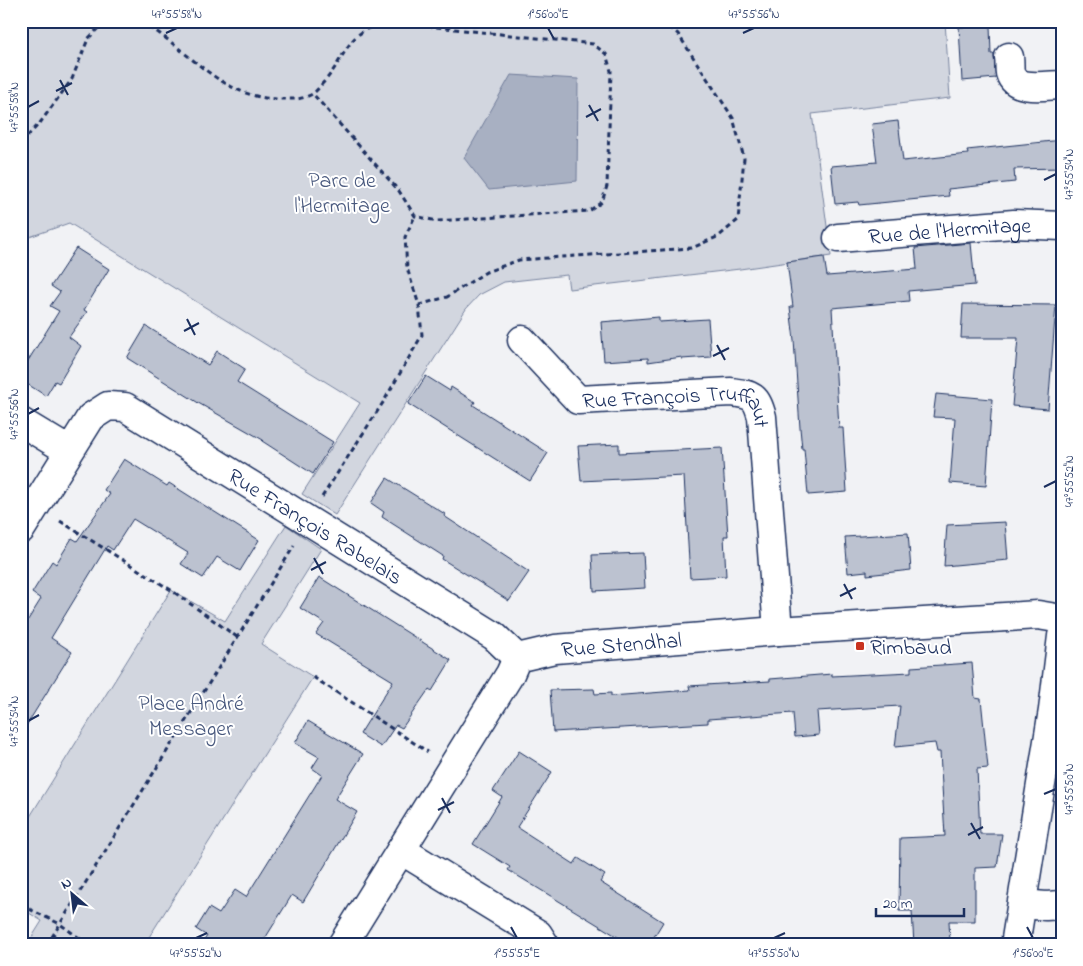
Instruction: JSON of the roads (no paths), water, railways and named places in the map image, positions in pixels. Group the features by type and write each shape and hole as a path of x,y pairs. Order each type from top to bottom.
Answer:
{"street":[{"path":"1009,57 1010,73 1017,83 1024,85 1062,85"},
{"name":"Rue de l'Hermitage","path":"838,238 1014,224 1062,226"},
{"name":"Rue François Truffaut","path":"522,340 578,400 731,392 750,395 758,402 762,417 778,631"},
{"name":"Rue François Rabelais","path":"69,451 91,417 108,406 125,407 494,636 517,658"},
{"path":"21,422 69,451 21,529"},
{"name":"Rue Stendhal","path":"517,658 555,648 778,631 1038,615 1062,619"},
{"path":"1015,945 1053,710 1062,636"},
{"path":"342,945 510,674 517,658"},
{"path":"401,850 538,934 545,945"},
{"path":"1022,904 1062,905"}],"water":[{"path":"511,75 578,79 577,181 489,190 464,158"}],"place":[{"name":"Rimbaud","path":"860,646"}],"park label":[{"name":"Parc de l'Hermitage","path":"342,192"},
{"name":"Place André Messager","path":"191,714"}]}
